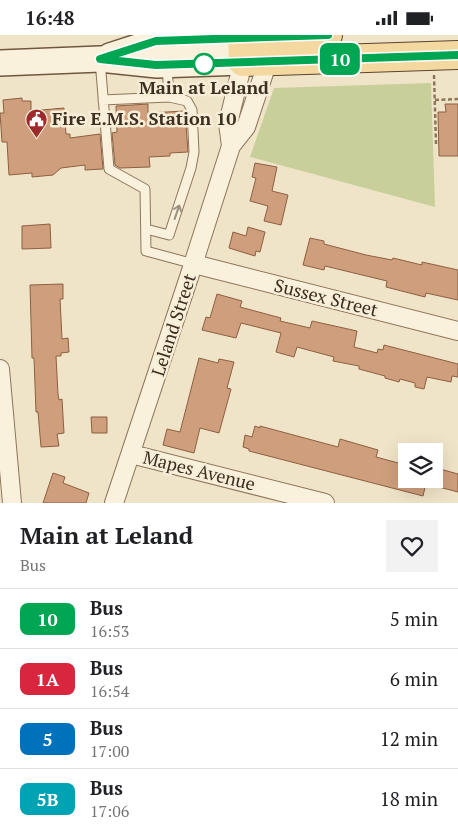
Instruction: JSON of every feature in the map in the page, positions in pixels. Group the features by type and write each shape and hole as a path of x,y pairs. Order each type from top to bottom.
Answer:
{"main road":[{"path":"0,63 100,59 167,65 255,45 328,35"},
{"path":"100,59 162,38 255,45 458,55"}],"street":[{"name":"Leland Street","path":"231,147 228,123 255,45"},
{"name":"Leland Street","path":"114,503 231,147 246,127 255,45"},
{"name":"Sussex Street","path":"194,264 458,331"},
{"path":"0,369 12,503"},
{"name":"Mapes Avenue","path":"131,454 325,503"}],"lane":[{"path":"100,59 109,169 145,189 146,251 194,264"},
{"path":"167,65 169,97"},
{"path":"103,100 169,97 187,101 192,110 194,152 191,168 169,235 146,229"}],"path":[{"path":"434,71 436,144"},
{"path":"435,100 458,99"}],"green space":[{"path":"431,83 435,207 250,157 274,88"}],"building":[{"name":"Fire E.M.S. Station 10","path":"22,98 22,101 31,101 31,111 64,108 66,134 70,134 70,138 100,134 103,169 85,170 85,165 61,168 53,175 32,177 32,173 9,175 7,142 2,142 0,113 4,113 3,100"},
{"path":"148,104 148,113 185,111 188,152 170,153 170,156 149,157 150,167 120,168 115,165 112,133 117,132 116,106"},
{"path":"445,104 458,104 458,156 439,156 438,112 446,112"},
{"path":"255,163 277,167 272,191 288,195 281,225 264,221 268,206 250,201 256,178 252,177"},
{"path":"50,224 51,248 22,249 22,226"},
{"path":"248,227 265,232 260,252 256,251 255,256 229,248 233,232 246,236"},
{"path":"310,238 324,241 324,244 366,255 392,260 393,258 422,265 422,262 458,270 458,300 426,293 425,297 386,287 387,281 325,266 324,270 303,265"},
{"path":"63,284 63,299 60,299 62,339 68,338 69,352 56,356 58,394 59,400 62,399 64,433 57,434 59,446 41,447 38,412 36,412 34,358 32,358 30,285"},
{"path":"217,294 242,301 240,307 281,318 280,321 310,328 312,321 357,331 354,347 377,353 378,349 383,350 384,345 458,364 458,377 452,376 451,382 427,377 424,389 415,387 415,383 400,379 399,382 385,378 385,376 359,369 359,366 333,361 334,357 297,347 294,357 276,352 281,333 241,323 236,338 202,330 206,317 210,318"},
{"path":"199,358 218,363 219,359 234,362 227,388 231,389 219,433 200,428 194,453 163,445 167,429 180,432"},
{"path":"91,417 107,417 107,433 92,433"},
{"path":"255,426 260,428 260,426 338,447 340,439 378,450 376,457 398,463 398,488 425,488 423,496 249,451 249,449 243,447 245,435 252,437"},
{"path":"443,470 458,474 458,492 443,488"},
{"path":"53,473 65,477 63,483 89,493 86,503 43,503"}],"bus line":[{"name":"10","path":"328,35 156,41 100,59 156,65 458,55"}],"place":[{"name":"Main at Leland","path":"204,64"},
{"name":"Fire E.M.S. Station 10","path":"36,138"}]}
